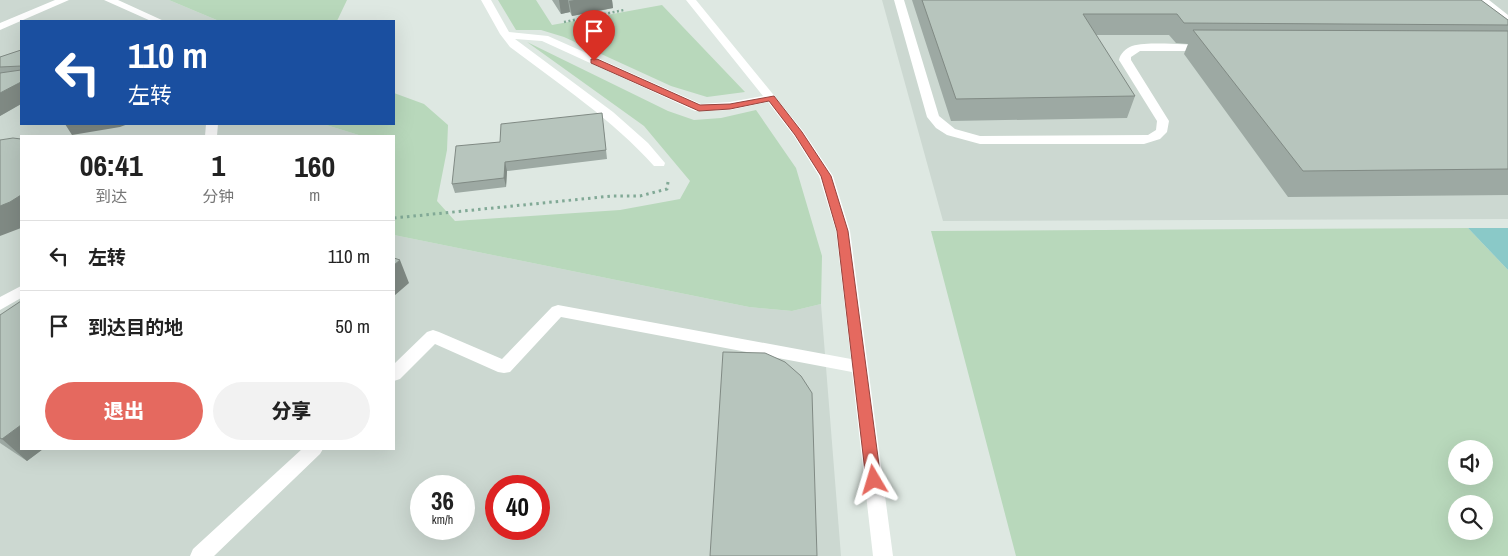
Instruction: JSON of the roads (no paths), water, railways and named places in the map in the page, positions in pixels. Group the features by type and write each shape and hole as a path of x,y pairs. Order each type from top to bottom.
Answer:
{"street":[{"path":"0,27 64,0"},
{"path":"109,0 157,20"},
{"path":"486,0 506,35 514,45 603,110 645,147 659,163"},
{"path":"691,0 799,134 826,176 842,231 883,556"},
{"path":"898,0 933,118 951,132 980,140 1144,140 1154,138 1161,133 1164,127 1163,121 1125,60 1125,56 1133,49 1140,48 1220,48"},
{"path":"1483,0 1508,20"},
{"path":"506,35 544,38 699,108 730,106 771,98"},
{"path":"0,304 20,292"},
{"path":"395,373 434,336 504,368 558,311 860,367"},
{"path":"200,556 313,450"}],"water":[{"path":"1468,228 1508,228 1508,270"}]}
